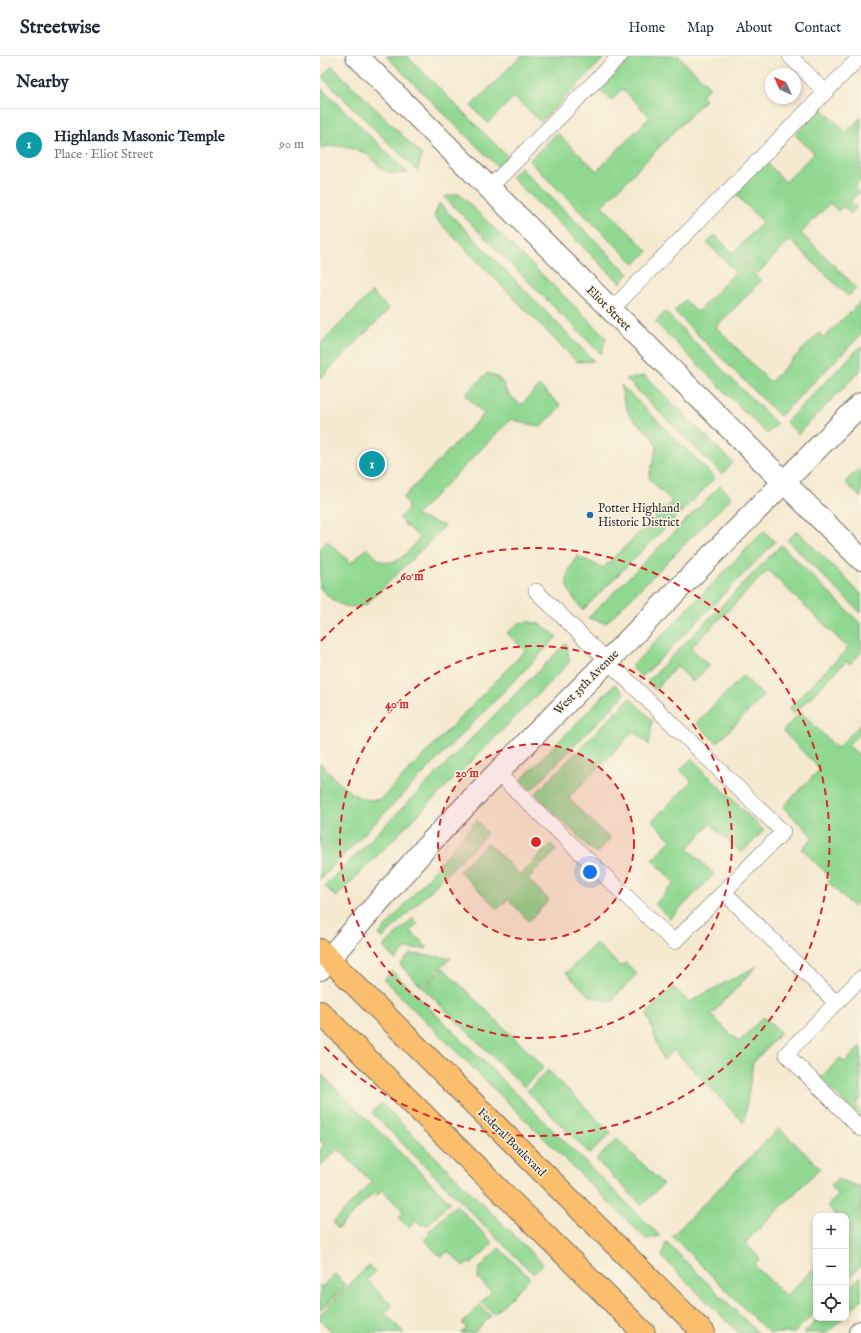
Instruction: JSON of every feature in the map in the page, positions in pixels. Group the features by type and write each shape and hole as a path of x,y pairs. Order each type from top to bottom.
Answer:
{"main road":[{"name":"Federal Boulevard","path":"323,959 704,1333"},
{"path":"320,1012 644,1333"}],"street":[{"name":"Eliot Street","path":"357,56 861,560"},
{"name":"West 35th Avenue","path":"323,959 428,845 497,773 861,404"}],"lane":[{"path":"489,188 620,56"},
{"path":"790,56 825,92"},
{"path":"611,310 861,56"},
{"path":"497,773 674,942 783,832 536,591"},
{"path":"724,892 836,1003"},
{"path":"861,978 786,1054 861,1129"}],"green space":[{"path":"386,56 407,56 508,157 498,167"},
{"path":"521,56 606,56 541,122 514,97 488,123 471,106"},
{"path":"633,56 680,56 679,57 710,87 701,96 705,100 602,206 648,251 635,264 529,161 557,133 597,171 650,117 622,89 611,101 600,90"},
{"path":"332,66 422,155 417,171 322,77"},
{"path":"320,87 408,173 386,172 380,168 368,155 351,148 331,146 320,149"},
{"path":"821,108 846,132 861,117 861,181 854,188 859,193 850,201 856,208 851,214 843,206 838,211 830,203 801,233 857,288 848,296 790,240 757,274 734,252 763,222 735,194 766,162 786,182 814,153 795,135"},
{"path":"520,167 629,274 620,283 511,177"},
{"path":"459,194 606,337 601,354 444,197"},
{"path":"439,203 594,361 577,362 434,217"},
{"path":"715,235 761,281 716,327 770,382 819,333 824,338 861,301 861,335 780,416 674,311 685,300 697,312 736,272 707,243"},
{"path":"372,292 389,309 320,379 320,344"},
{"path":"665,312 777,424 767,434 655,322"},
{"path":"861,346 861,370 798,434 786,422"},
{"path":"487,373 497,377 504,384 506,392 521,405 539,386 561,406 541,427 511,419 415,516 445,526 366,605 351,607 336,602 320,588 320,549 327,541 351,563 367,548 379,560 387,562 398,560 408,552 420,538 399,519 408,509 407,503 403,498 484,414 465,395"},
{"path":"645,376 733,463 722,474 626,379"},
{"path":"621,385 715,478 583,610 572,596 567,584 569,572 577,556 603,568 672,501 653,483 649,477 657,447 651,435 630,416 624,402"},
{"path":"859,469 861,471 861,498 845,482"},
{"path":"720,486 732,497 606,623 588,618"},
{"path":"764,531 775,542 642,677 631,667"},
{"path":"797,531 861,594 861,613 787,540"},
{"path":"781,545 861,624 861,653 850,664 846,661 794,714 788,709 848,648 768,570 691,648 709,666 693,682 677,666 655,690 647,682"},
{"path":"527,622 540,624 557,637 320,879 320,763 340,784 355,795 371,800 381,799 525,651 507,633 519,623"},
{"path":"566,643 570,662 336,897 325,886"},
{"path":"743,676 764,696 717,743 696,723"},
{"path":"615,684 625,694 531,790 521,780"},
{"path":"630,698 652,720 649,745 634,731 568,798 610,839 596,854 535,794"},
{"path":"801,712 837,748 861,724 861,732 848,745 861,757 861,903 859,901 853,907 828,882 831,878 802,849 813,837 783,807 820,769 783,731"},
{"path":"692,759 764,831 741,853 710,824 688,848 714,874 670,919 655,904 675,883 652,860 671,840 652,821 692,781 680,770"},
{"path":"477,820 487,834 383,938 379,935"},
{"path":"488,843 520,875 551,844 557,850 528,879 549,900 529,921 508,899 498,909 459,871"},
{"path":"413,918 418,923 411,931 428,948 406,949 395,960 383,947"},
{"path":"596,943 621,967 626,963 637,974 611,1001 591,997 566,973"},
{"path":"410,954 451,958 422,987 400,965"},
{"path":"757,966 711,1015 739,1042 763,1017 781,1033 753,1062 744,1123 674,1050 663,1060 647,1014 673,987 689,1002"},
{"path":"443,968 544,1067 524,1087 423,988"},
{"path":"392,971 660,1236 646,1239 384,980"},
{"path":"861,1046 861,1099 855,1105 861,1111 861,1119 820,1078 840,1058 845,1062"},
{"path":"548,1070 611,1133 590,1154 527,1091"},
{"path":"320,1073 450,1202 428,1225 420,1224 416,1220 409,1228 399,1218 404,1212 382,1190 376,1196 373,1193 338,1229 333,1223 372,1182 338,1149 320,1167 320,1149 324,1145 320,1141"},
{"path":"381,1103 543,1264 533,1274 372,1113"},
{"path":"779,1128 820,1168 745,1243 760,1258 754,1265 786,1296 813,1269 813,1314 794,1333 769,1333 672,1236"},
{"path":"617,1139 663,1184 642,1205 596,1160"},
{"path":"837,1179 861,1187 861,1265 849,1278 849,1232 851,1230 849,1228 849,1213 834,1213 827,1206 838,1195 830,1186"},
{"path":"456,1205 493,1243 472,1264 467,1263 464,1267 448,1251 441,1257 424,1240 430,1234 428,1232"},
{"path":"666,1242 758,1333 739,1333 662,1257"},
{"path":"499,1248 530,1278 494,1314 481,1302 491,1292 478,1278 479,1268"},
{"path":"369,1265 375,1271 367,1280 392,1305 385,1313 404,1333 333,1333 320,1320 320,1315"},
{"path":"335,1274 346,1286 320,1311 320,1285 322,1287"},
{"path":"861,1276 861,1300 849,1312 849,1288"},
{"path":"480,1305 491,1316 474,1333 461,1333 467,1328 462,1323"},
{"path":"816,1321 840,1321 828,1333 804,1333"}],"place":[{"name":"Highlands Masonic Temple","path":"372,464"},
{"name":"Potter Highland Historic District","path":"590,515"}]}
